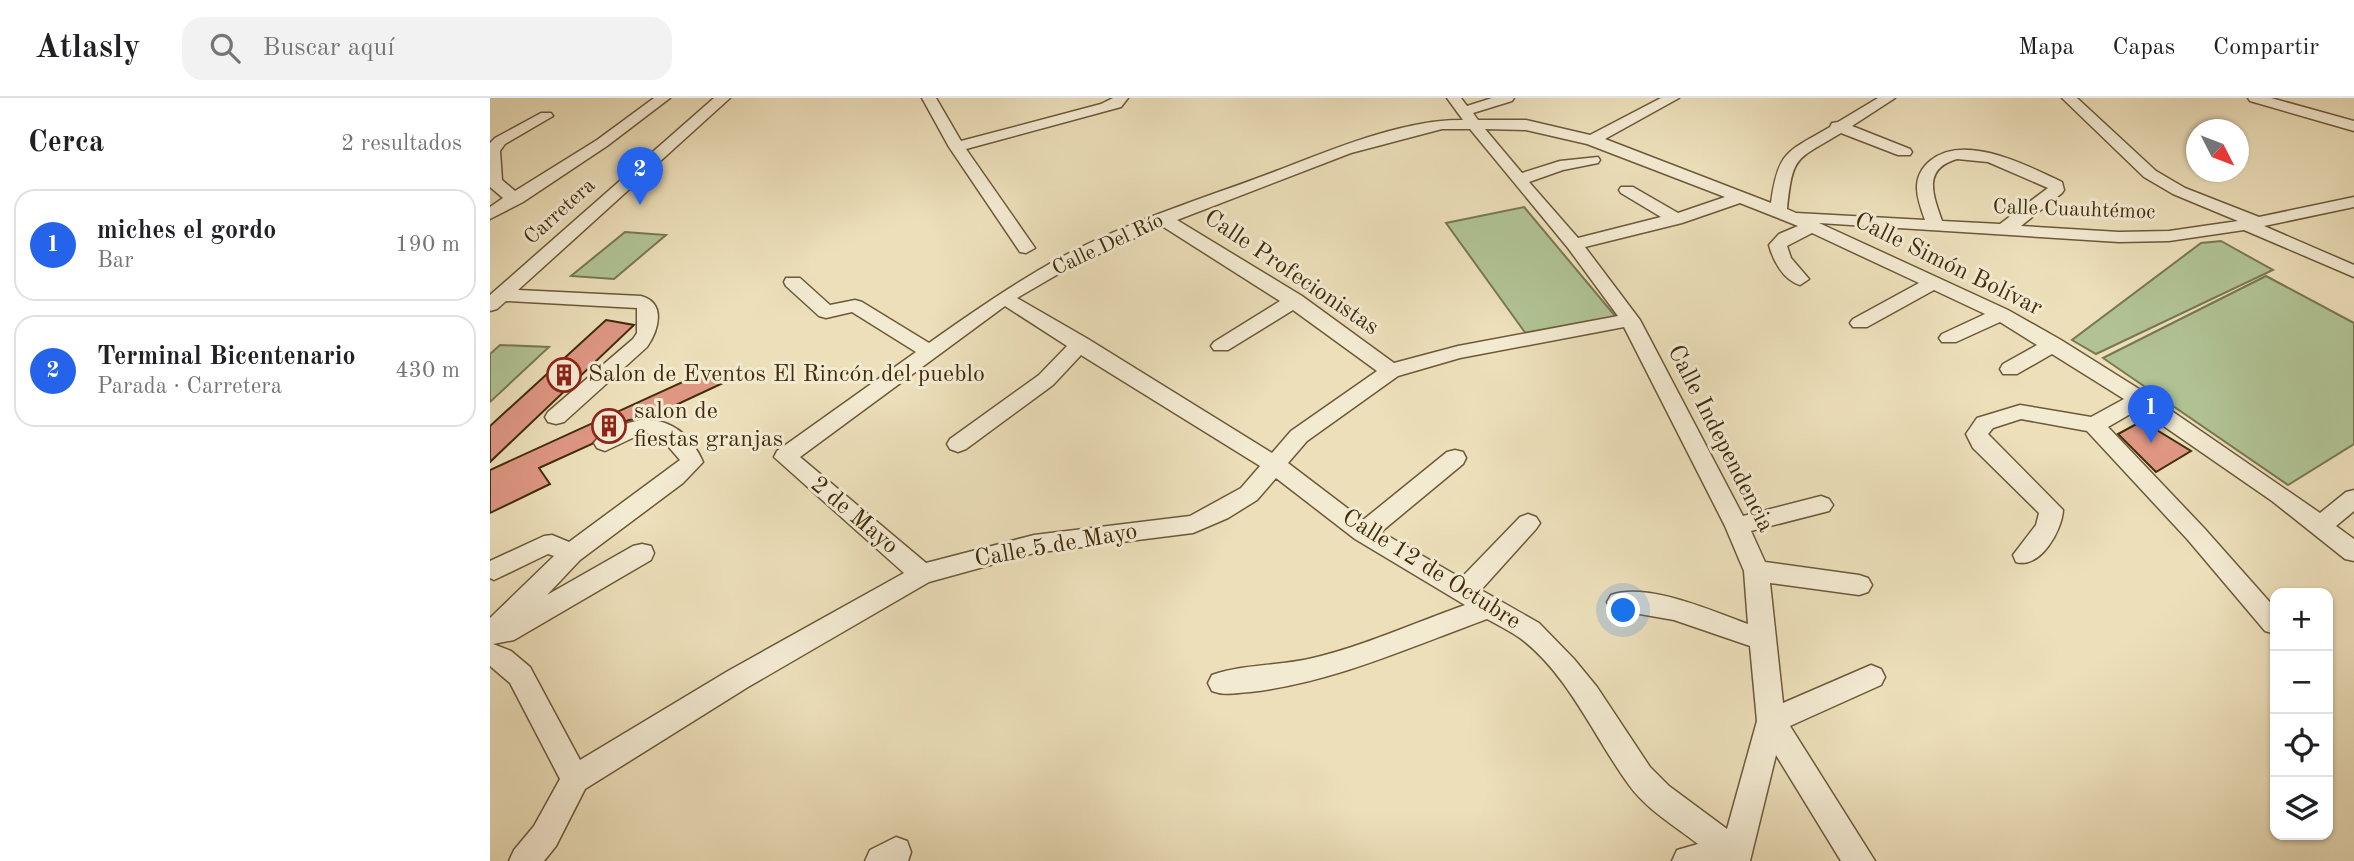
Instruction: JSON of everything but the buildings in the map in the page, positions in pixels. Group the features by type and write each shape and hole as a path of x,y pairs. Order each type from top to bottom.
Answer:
{"street":[{"path":"490,214 602,143 663,98"},
{"name":"Carretera","path":"496,300 723,98"},
{"path":"929,98 957,147 1026,248"},
{"path":"957,147 1116,104 1122,98"},
{"path":"1464,111 1507,98"},
{"path":"1592,140 1672,98"},
{"path":"1783,214 1779,187 1792,156 1888,98"},
{"path":"2069,98 2156,178 2354,272"},
{"path":"2255,98 2354,126"},
{"name":"Calle Simón Bolívar","path":"1464,111 1592,140 1783,214 2001,314 2140,398 2354,552"},
{"name":"Calle Independencia","path":"1464,111 1574,244 1630,320 1737,526 1756,572 1771,721 1735,858"},
{"name":"Calle Del Río","path":"785,457 931,354 1004,298 1066,262 1162,219 1345,150 1442,124 1464,111"},
{"path":"517,198 499,188 490,176 492,150 500,141 545,116"},
{"path":"1837,127 1904,152"},
{"path":"1935,225 1924,188 1928,172 1937,160 1945,156 1969,154 2014,167 2056,185 2056,190 2004,230"},
{"path":"1521,179 1560,166 1592,160"},
{"path":"1628,190 1676,219"},
{"path":"1574,244 1676,219 1739,198"},
{"name":"Calle Cuauhtémoc","path":"1783,214 2119,237 2169,236 2251,224 2352,203"},
{"name":"Calle Profecionistas","path":"1162,219 1229,256 1295,300 1391,371"},
{"path":"1800,279 1782,260 1778,245 1785,238 1811,227"},
{"path":"793,282 826,312 855,306 931,354"},
{"path":"1860,323 1935,282"},
{"name":"Calle 12 de Octubre","path":"1004,298 1276,466 1363,533 1530,631 1565,667 1587,695 1640,777 1659,796 1735,858"},
{"path":"496,300 641,302 647,305 647,332 640,344 556,417"},
{"path":"1221,346 1295,300"},
{"path":"1949,338 2001,314"},
{"name":"Calle 5 de Mayo","path":"575,779 738,679 922,574 1034,544 1205,520 1249,494 1276,466 1299,436 1391,371 1458,352 1630,320"},
{"path":"958,444 1046,380 1080,343"},
{"path":"2010,369 2054,344"},
{"path":"2094,425 2140,398"},
{"path":"2025,555 2046,530 2052,518 2051,510 1981,443 1977,434 1980,428 1985,423 2020,412 2094,425 2196,534 2270,619"},
{"path":"490,634 548,579 570,553 681,473 692,462 690,454 660,426 652,424 641,426 606,443"},
{"name":"2 de Mayo","path":"785,457 922,574"},
{"path":"1363,533 1455,458"},
{"path":"2320,526 2354,498"},
{"path":"1737,526 1821,505"},
{"path":"1464,592 1528,523"},
{"path":"494,570 544,545 552,544 570,553"},
{"path":"490,640 642,552"},
{"path":"1756,572 1859,585"},
{"path":"1620,602 1639,602 1678,611 1762,639"},
{"path":"1222,683 1278,677 1316,669 1490,607"},
{"path":"490,654 502,659 520,675 575,779 545,836 525,861"},
{"path":"1859,861 1771,721 1871,677"},
{"path":"1688,861 1735,858"}],"green space":[{"path":"1524,207 1616,317 1529,338 1446,223"},
{"path":"625,232 666,235 614,279 571,276"},
{"path":"2221,241 2273,270 2096,354 2072,340 2201,243"},
{"path":"2266,276 2354,323 2354,444 2288,485 2103,358"},
{"path":"500,345 549,347 490,402 490,354"}],"place":[{"name":"Terminal Bicentenario","path":"640,205"},
{"name":"Salon de Eventos El Rincón del pueblo","path":"564,375"},
{"name":"salon de fiestas granjas","path":"609,426"},
{"name":"miches el gordo","path":"2151,443"}]}
